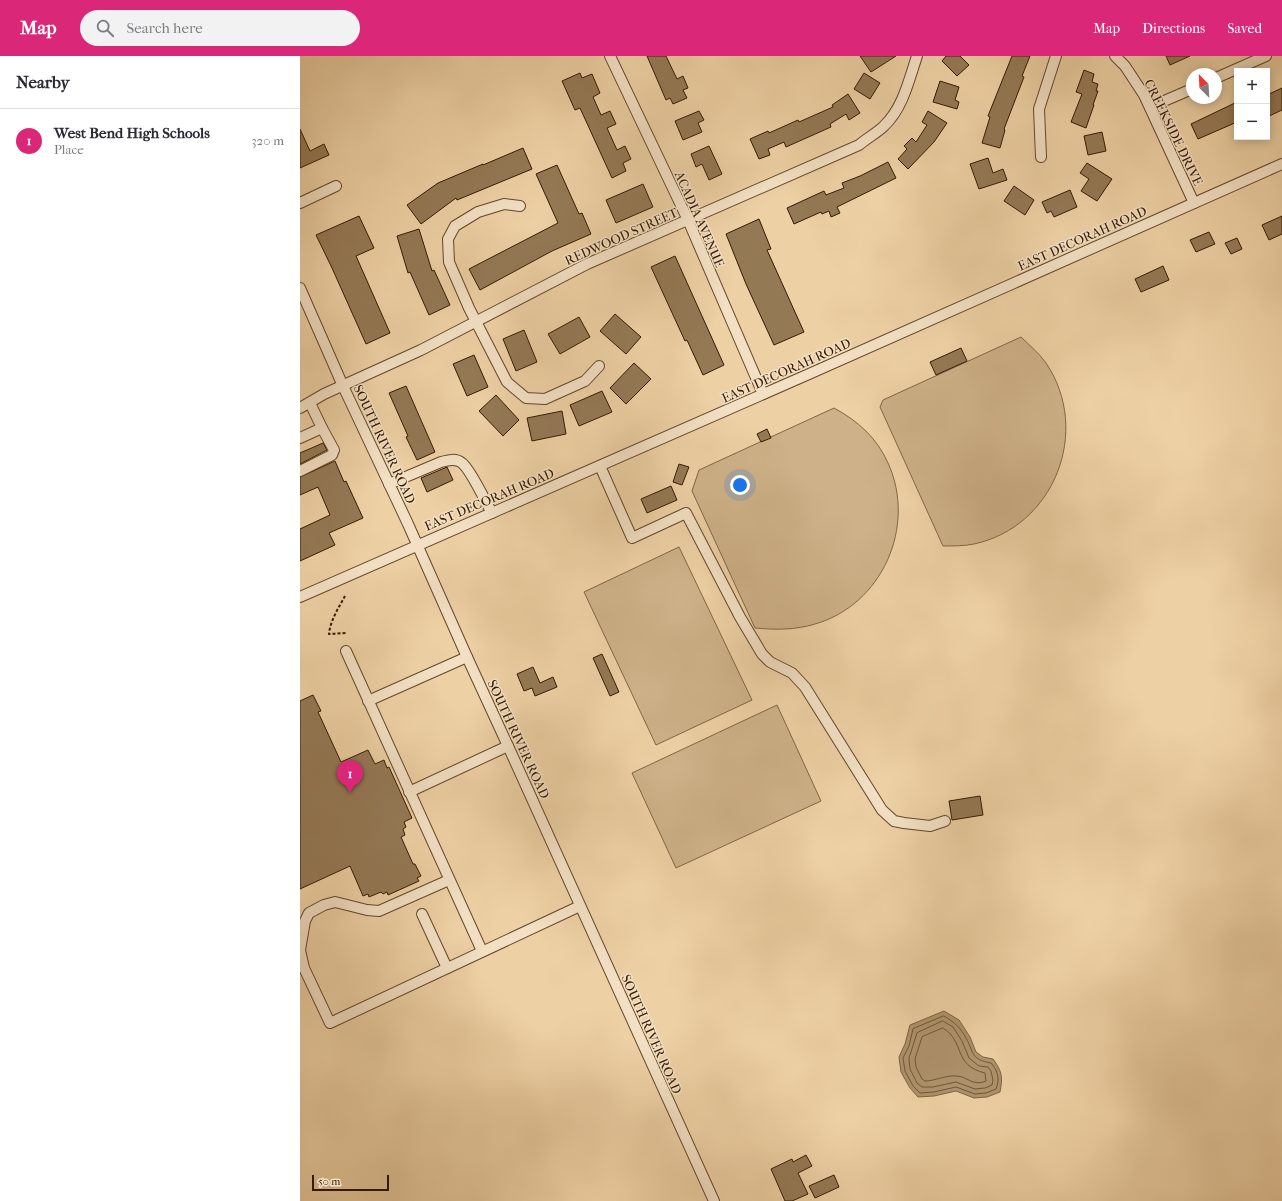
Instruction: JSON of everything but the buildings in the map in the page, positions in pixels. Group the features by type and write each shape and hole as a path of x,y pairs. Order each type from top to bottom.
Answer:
{"street":[{"name":"ACADIA AVENUE","path":"610,56 688,220 763,394"},
{"name":"REDWOOD STREET","path":"300,408 324,394 421,350 587,264 859,144 884,126 898,110 917,56"},
{"path":"1041,157 1039,109 1056,56"},
{"name":"CREEKSIDE DRIVE","path":"1115,56 1125,66 1144,95 1194,203"},
{"path":"1222,75 1266,56"},
{"path":"1150,107 1186,92"},
{"name":"EAST DECORAH ROAD","path":"300,597 1282,164"},
{"path":"300,204 336,186"},
{"path":"520,206 504,204 478,212 455,226 448,239 449,262 476,321 507,382 526,398 545,399 585,381 598,366"},
{"name":"SOUTH RIVER ROAD","path":"300,288 343,386 417,545 714,1201"},
{"path":"300,471 332,455 334,450 310,403"},
{"path":"300,438 322,428"},
{"path":"389,484 441,462 456,460 462,463 468,470 492,513"},
{"path":"600,466 632,538 686,513 757,648 770,662 792,673 805,687 882,810 894,820 904,823 930,826 945,821"},
{"path":"346,651 482,951"},
{"path":"368,701 467,657"},
{"path":"410,792 508,746"},
{"path":"449,880 379,911 367,910 335,902 324,905 309,913 305,921 300,950 304,968 330,1023 580,906"},
{"path":"422,914 447,968"}],"path":[{"path":"345,596 329,628 329,634 347,634"}],"shaded area":[{"path":"1021,337 1046,363 1059,390 1065,418 1065,446 1057,473 1044,497 1025,518 1002,534 974,544 962,546 943,546 880,407 883,400"},
{"path":"834,408 866,431 884,454 888,463 896,487 898,512 895,537 888,560 875,581 859,600 839,614 815,624 800,627 778,629 755,628 692,491 699,470"},
{"path":"679,547 752,700 656,745 584,592"},
{"path":"777,705 821,801 676,868 632,773"}],"water":[{"path":"944,1011 959,1020 970,1037 976,1052 983,1057 993,1059 996,1063 1001,1074 1000,1092 987,1097 974,1098 956,1091 934,1096 918,1097 910,1088 901,1072 899,1057 905,1044 910,1025"}],"place":[{"name":"West Bend High Schools","path":"350,793"}]}
